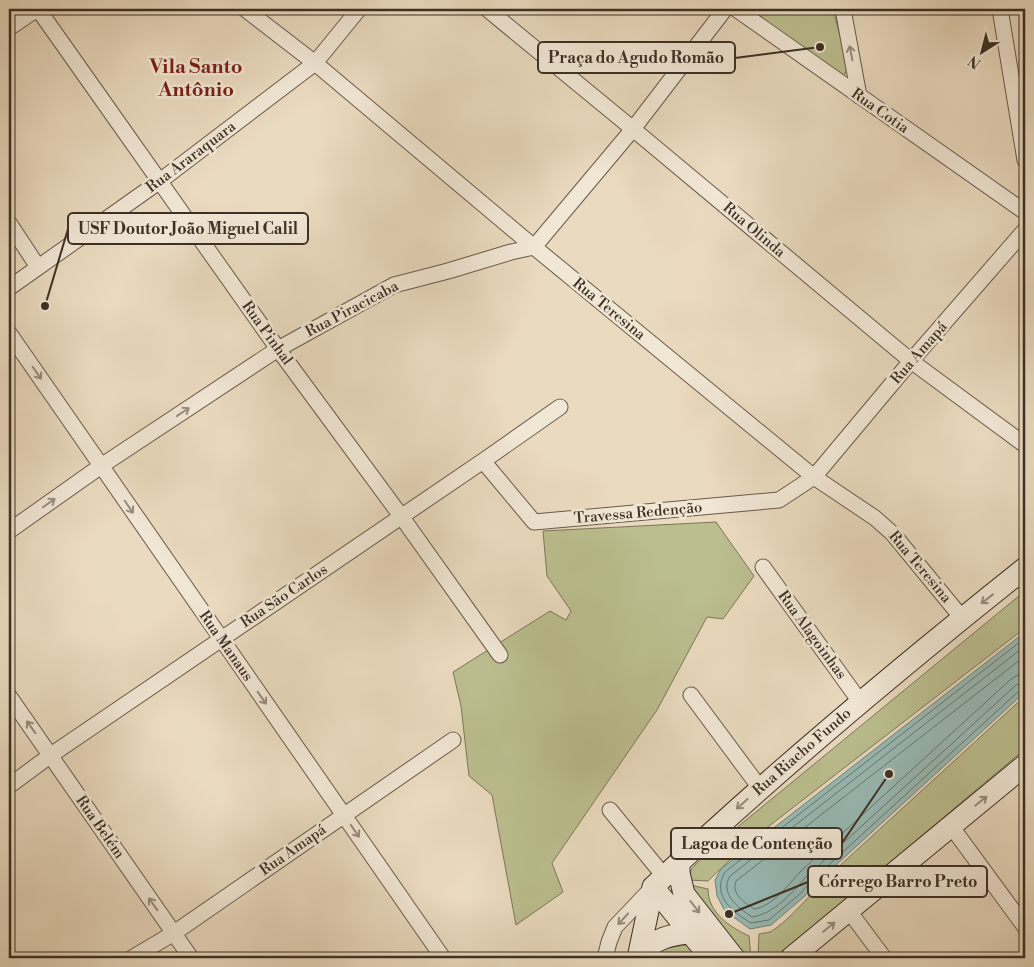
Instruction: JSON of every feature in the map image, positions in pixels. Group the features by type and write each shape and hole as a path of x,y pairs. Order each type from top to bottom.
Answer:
{"main road":[{"name":"Rua Riacho Fundo","path":"665,875 760,788 962,618 1025,568"},
{"path":"791,958 1025,765"},
{"path":"665,875 679,873 684,894 734,958"},
{"path":"665,875 691,933 711,958"},
{"path":"639,956 665,875"},
{"path":"639,956 650,944 663,937 691,933"}],"street":[{"path":"9,28 38,9"},
{"name":"Rua Pinhal","path":"38,9 278,349 500,655"},
{"name":"Rua Teresina","path":"245,9 315,62 534,247 814,477 875,518 893,534 962,618"},
{"name":"Rua Araraquara","path":"9,288 160,182 315,62 359,9"},
{"name":"Rua Olinda","path":"487,9 633,128 911,361 1025,445"},
{"path":"534,247 633,128 725,9"},
{"name":"Rua Cotia","path":"736,9 1025,212"},
{"path":"843,9 859,96"},
{"path":"1000,9 1025,160"},
{"path":"9,223 38,267"},
{"name":"Rua Amapá","path":"814,477 911,361 1025,230"},
{"name":"Rua Piracicaba","path":"9,531 101,466 278,349 394,285 534,247"},
{"name":"Rua Manaus","path":"9,333 443,958"},
{"name":"Rua São Carlos","path":"9,786 51,755 483,461 560,406"},
{"name":"Travessa Redenção","path":"483,461 534,522 780,500 814,477"},
{"name":"Rua Alagoinhas","path":"763,567 861,703"},
{"path":"692,695 760,788"},
{"name":"Rua Belém","path":"9,696 191,958"},
{"name":"Rua Amapá","path":"132,958 174,933 343,814 453,740"},
{"path":"610,810 665,875"},
{"path":"951,826 1025,927"},
{"name":"Rua Riacho Fundo","path":"605,958 615,927 665,875"},
{"path":"849,911 884,958"}],"green space":[{"path":"753,9 833,9 848,67 845,74 838,75 755,17"},
{"path":"716,522 754,576 723,619 707,617 657,710 552,863 563,892 516,925 492,795 469,776 461,706 453,672 550,611 566,620 571,611 547,576 543,531"},
{"path":"1025,591 1025,628 751,840 708,881 689,880 691,870 695,865 740,825"},
{"path":"1025,696 1025,749 776,958 758,958 759,934 770,932 782,923 822,882"},
{"path":"690,885 708,889 712,905 721,918 749,936 751,958 745,958 742,955"},
{"path":"684,945 691,946 705,958 650,958 664,949"}],"water":[{"path":"1025,632 1025,692 813,886 805,896 771,925 750,929 725,911 717,896 715,880 721,869"}],"place":[{"name":"Praça do Agudo Romão","path":"820,47"},
{"name":"USF Doutor João Miguel Calil","path":"45,306"},
{"name":"Lagoa de Contenção","path":"889,774"},
{"name":"Córrego Barro Preto","path":"729,914"}],"district":[{"name":"Vila Santo Antônio","path":"196,78"}]}
